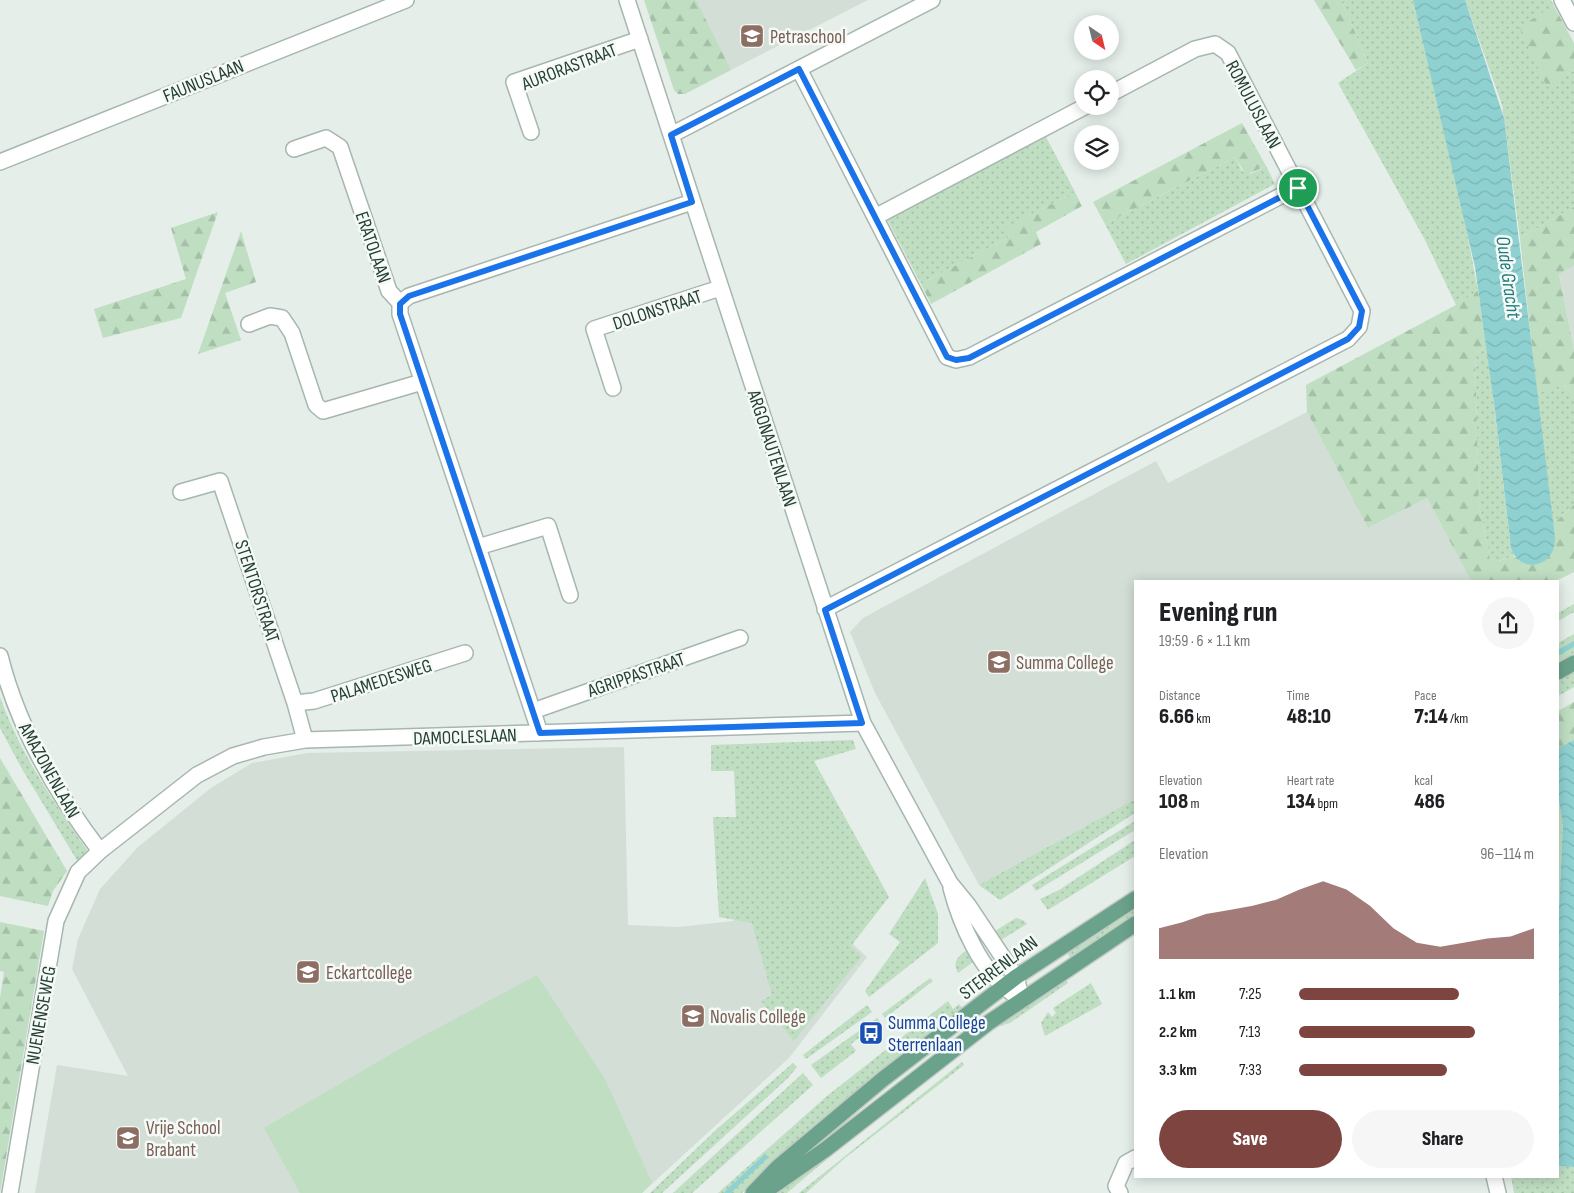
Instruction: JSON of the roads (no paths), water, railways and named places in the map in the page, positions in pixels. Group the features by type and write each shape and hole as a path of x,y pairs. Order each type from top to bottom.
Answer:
{"main road":[{"path":"1559,671 1574,663"},
{"name":"STERRENLAAN","path":"753,1193 778,1167 828,1124 1002,987 1134,900"},
{"name":"STERRENLAAN","path":"763,1193 826,1150 965,1040 1134,925"}],"street":[{"name":"FAUNUSLAAN","path":"0,162 406,0"},
{"name":"ARGONAUTENLAAN","path":"627,0 862,723 950,883 968,905 1016,977 1022,1000"},
{"path":"671,135 932,0"},
{"path":"1562,0 1574,23"},
{"name":"AURORASTRAAT","path":"531,132 514,82 640,39"},
{"name":"ROMULUSLAAN","path":"825,610 1348,339 1359,327 1362,311 1228,53 1215,44 1195,49 1119,89"},
{"path":"799,69 947,357 956,360 969,358 1298,188"},
{"path":"875,217 1074,112"},
{"name":"ERATOLAAN","path":"294,149 326,138 340,147 388,291 400,304 400,314 422,382 540,733"},
{"path":"400,304 409,296 692,202"},
{"name":"DOLONSTRAAT","path":"613,388 594,329 720,288"},
{"path":"249,324 270,316 282,318 292,333 316,404 323,411 328,412 422,382"},
{"name":"STENTORSTRAAT","path":"181,492 220,481 295,703 305,740"},
{"path":"478,547 548,526 570,594"},
{"name":"AGRIPPASTRAAT","path":"533,711 740,638"},
{"name":"PALAMEDESWEG","path":"295,703 314,701 465,653"},
{"name":"AMAZONENLAAN","path":"0,656 8,688 35,751 72,815 100,851"},
{"name":"DAMOCLESLAAN","path":"100,851 197,775 233,756 264,747 305,740 862,723"},
{"name":"NUENENSEWEG","path":"10,1193 56,921 78,872 100,851"},
{"name":"ARGONAUTENLAAN","path":"950,883 957,912 968,936 1002,987 1022,1000"},
{"path":"1118,1190 1126,1163 1134,1159"},
{"path":"1494,1178 1498,1193"}],"water":[{"name":"Oude Gracht","path":"1413,0 1465,0 1504,118 1555,537 1554,548 1550,556 1536,564 1521,562 1511,548 1495,411 1475,267"},
{"path":"1574,740 1574,1167 1559,1166 1559,910 1563,825 1559,802 1559,748"}],"waterway":[{"path":"1559,652 1574,644"},
{"path":"727,1193 765,1157"}],"place":[{"name":"Petraschool","path":"752,36"},
{"name":"Summa College","path":"999,662"},
{"name":"Eckartcollege","path":"308,972"},
{"name":"Novalis College","path":"693,1016"},
{"name":"Summa College Sterrenlaan","path":"871,1033"},
{"name":"Vrije School Brabant","path":"128,1138"}]}
